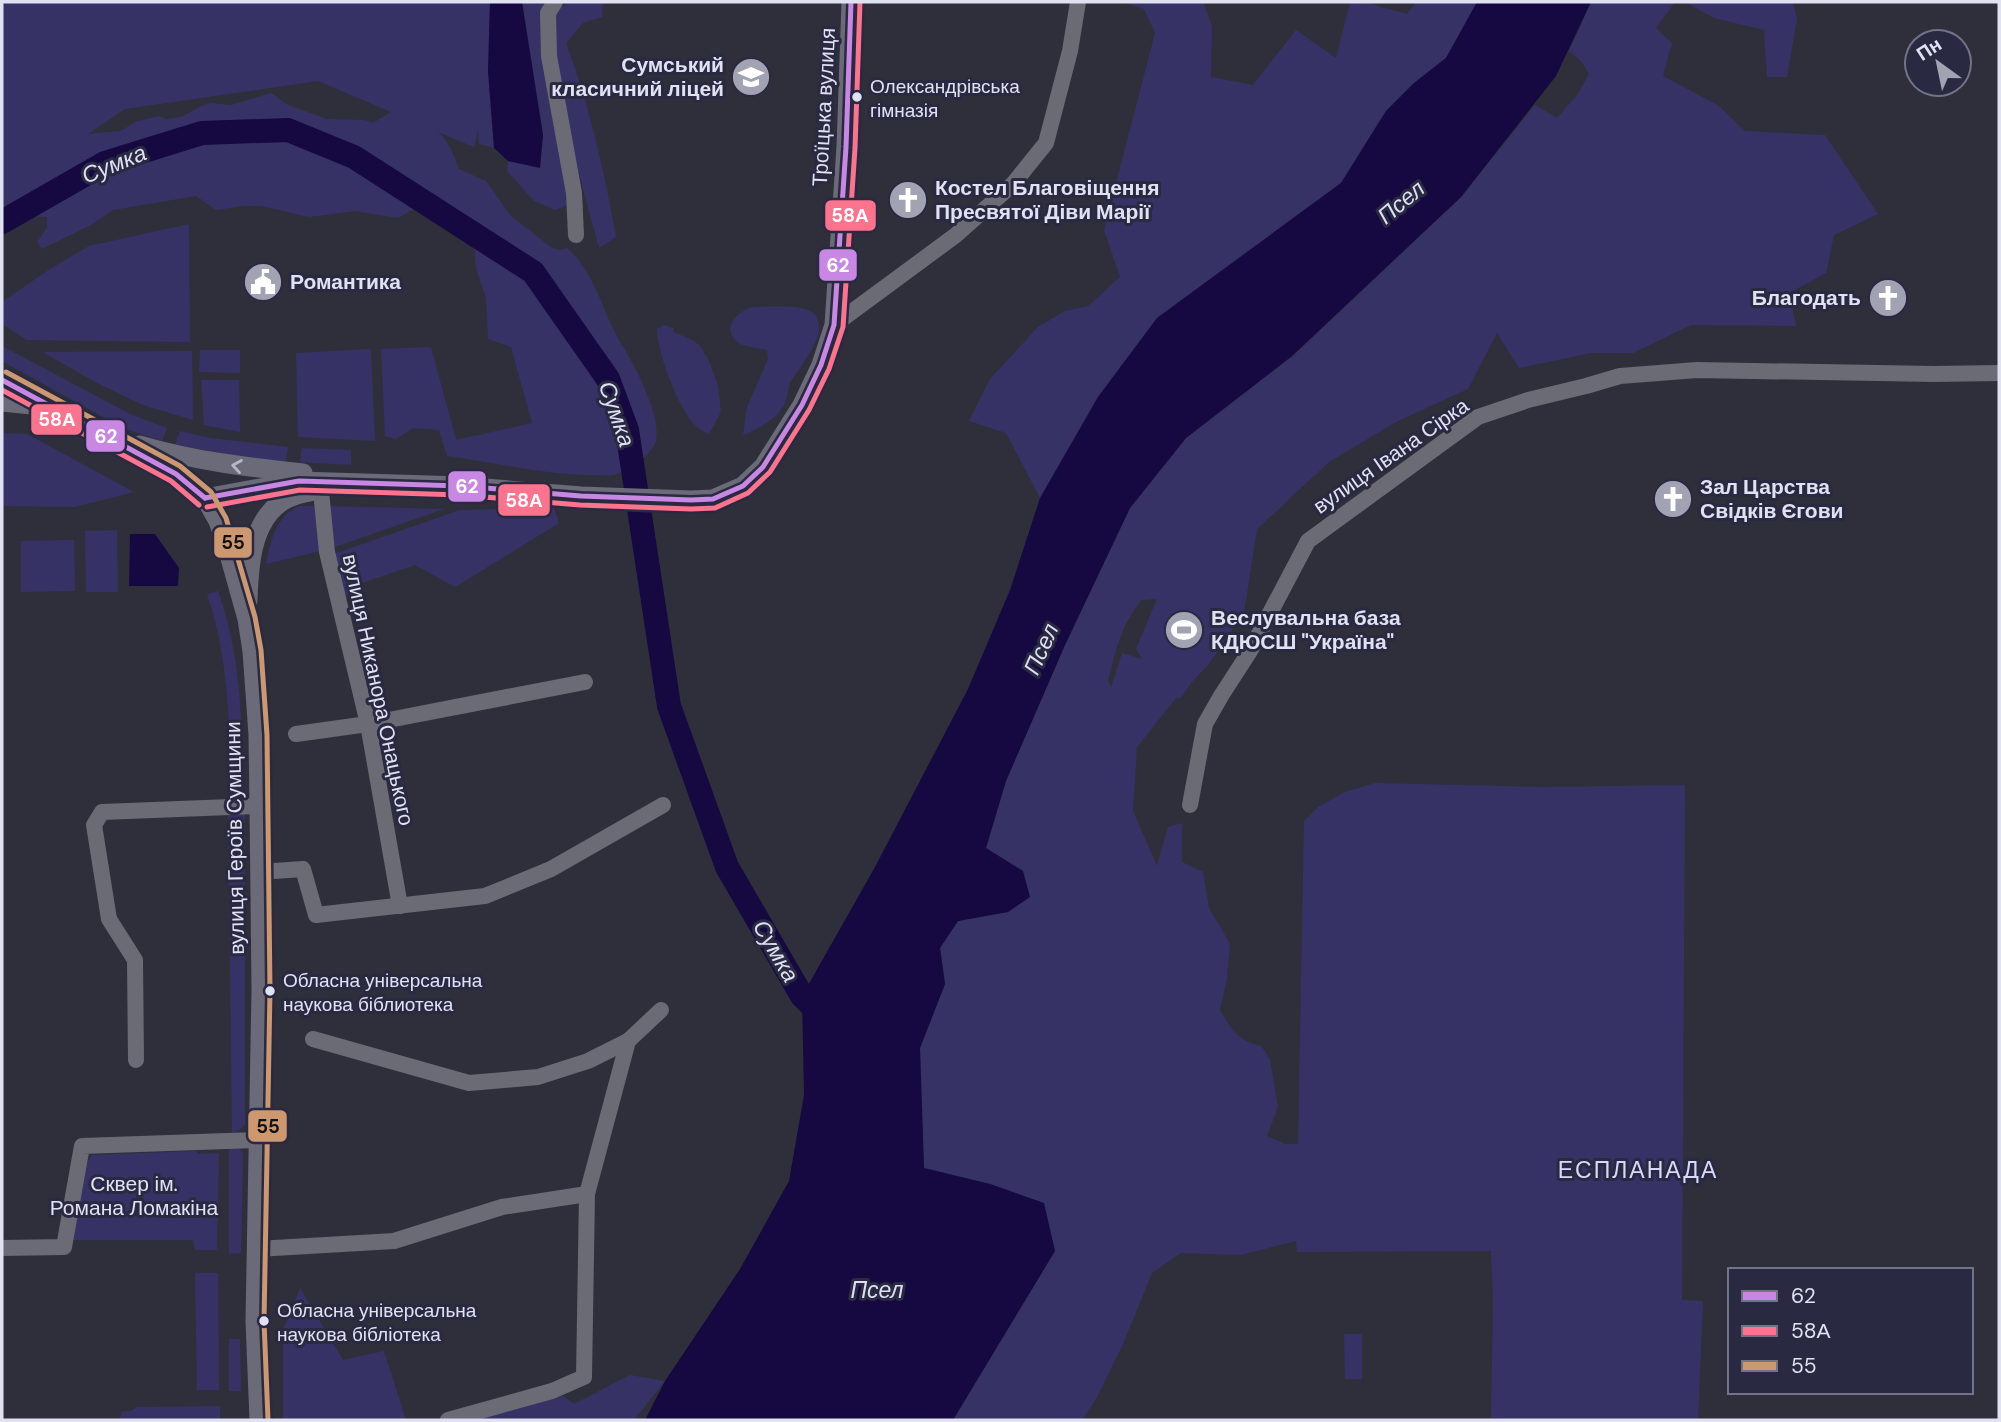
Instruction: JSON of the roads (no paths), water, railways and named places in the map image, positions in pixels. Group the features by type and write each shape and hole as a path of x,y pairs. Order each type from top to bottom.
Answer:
{"main road":[{"name":"Троїцька вулиця","path":"205,498 299,481 320,486 353,482 674,499 713,499 743,486 763,467 802,405 821,365 834,325 846,147 851,2"},
{"name":"вулиця Героїв Сумщини","path":"2,380 176,474 205,498 218,521 226,544 247,619 258,735 261,990 255,1321 259,1420"},
{"path":"2,402 51,407"},
{"path":"111,440 202,461 334,476 353,482"},
{"path":"247,619 252,556 258,534 268,514 281,502 320,486"}],"street":[{"path":"555,2 548,13 548,56 574,193 576,235"},
{"path":"834,325 956,235 1013,184 1046,143 1070,51 1078,2"},
{"name":"вулиця Івана Сірка","path":"1190,806 1205,724 1250,651 1308,541 1478,418 1528,400 1620,376 1697,370 1999,373"},
{"name":"вулиця Никанора Онацького","path":"320,486 327,552 368,724 400,906"},
{"path":"296,734 368,724 585,682"},
{"path":"260,872 303,869 316,915 485,896 551,869 663,805"},
{"path":"136,1060 135,960 109,919 94,825 103,812 259,806"},
{"path":"313,1038 469,1083 538,1077 588,1061 628,1041 661,1010"},
{"path":"448,1420 552,1391 584,1377 587,1194 628,1041"},
{"path":"2,1248 64,1247 82,1146 258,1140"},
{"path":"257,1249 394,1241 502,1207 587,1194"}],"water":[{"path":"490,2 522,2 543,135 540,168 508,161 494,148 488,71"},
{"name":"Псел","path":"1477,2 1591,2 1556,76 1461,197 1292,356 1186,438 1130,508 1065,645 1006,781 986,848 1023,871 1030,897 1008,912 958,921 940,948 945,984 920,1048 924,1168 990,1184 1044,1203 1055,1251 953,1420 645,1420 665,1381 740,1269 789,1181 804,1095 802,996 875,867 968,689 1010,590 1040,498 1098,397 1157,318 1341,183 1386,111 1414,83 1446,58"},
{"path":"130,534 155,534 179,568 178,586 129,586"}],"waterway":[{"name":"Сумка","path":"2,222 105,163 202,133 288,130 354,157 533,272 608,379 627,430 669,706 727,867 802,996 826,1020"}],"place":[{"name":"Сумський класичний ліцей","path":"751,77"},
{"name":"Олександрівська гімназія","path":"857,97"},
{"name":"Костел Благовіщення Пресвятої Діви Марії","path":"908,200"},
{"name":"Романтика","path":"263,282"},
{"name":"Благодать","path":"1888,298"},
{"name":"Зал Царства Свідків Єгови","path":"1673,499"},
{"name":"Веслувальна база КДЮСШ \"Україна\"","path":"1184,630"},
{"name":"Обласна універсальна наукова біблиотека","path":"270,991"},
{"name":"Обласна універсальна наукова бібліотека","path":"264,1321"}],"district":[{"name":"ЕСПЛАНАДА","path":"1638,1170"}],"park label":[{"name":"Сквер ім. Романа Ломакіна","path":"134,1196"}]}
